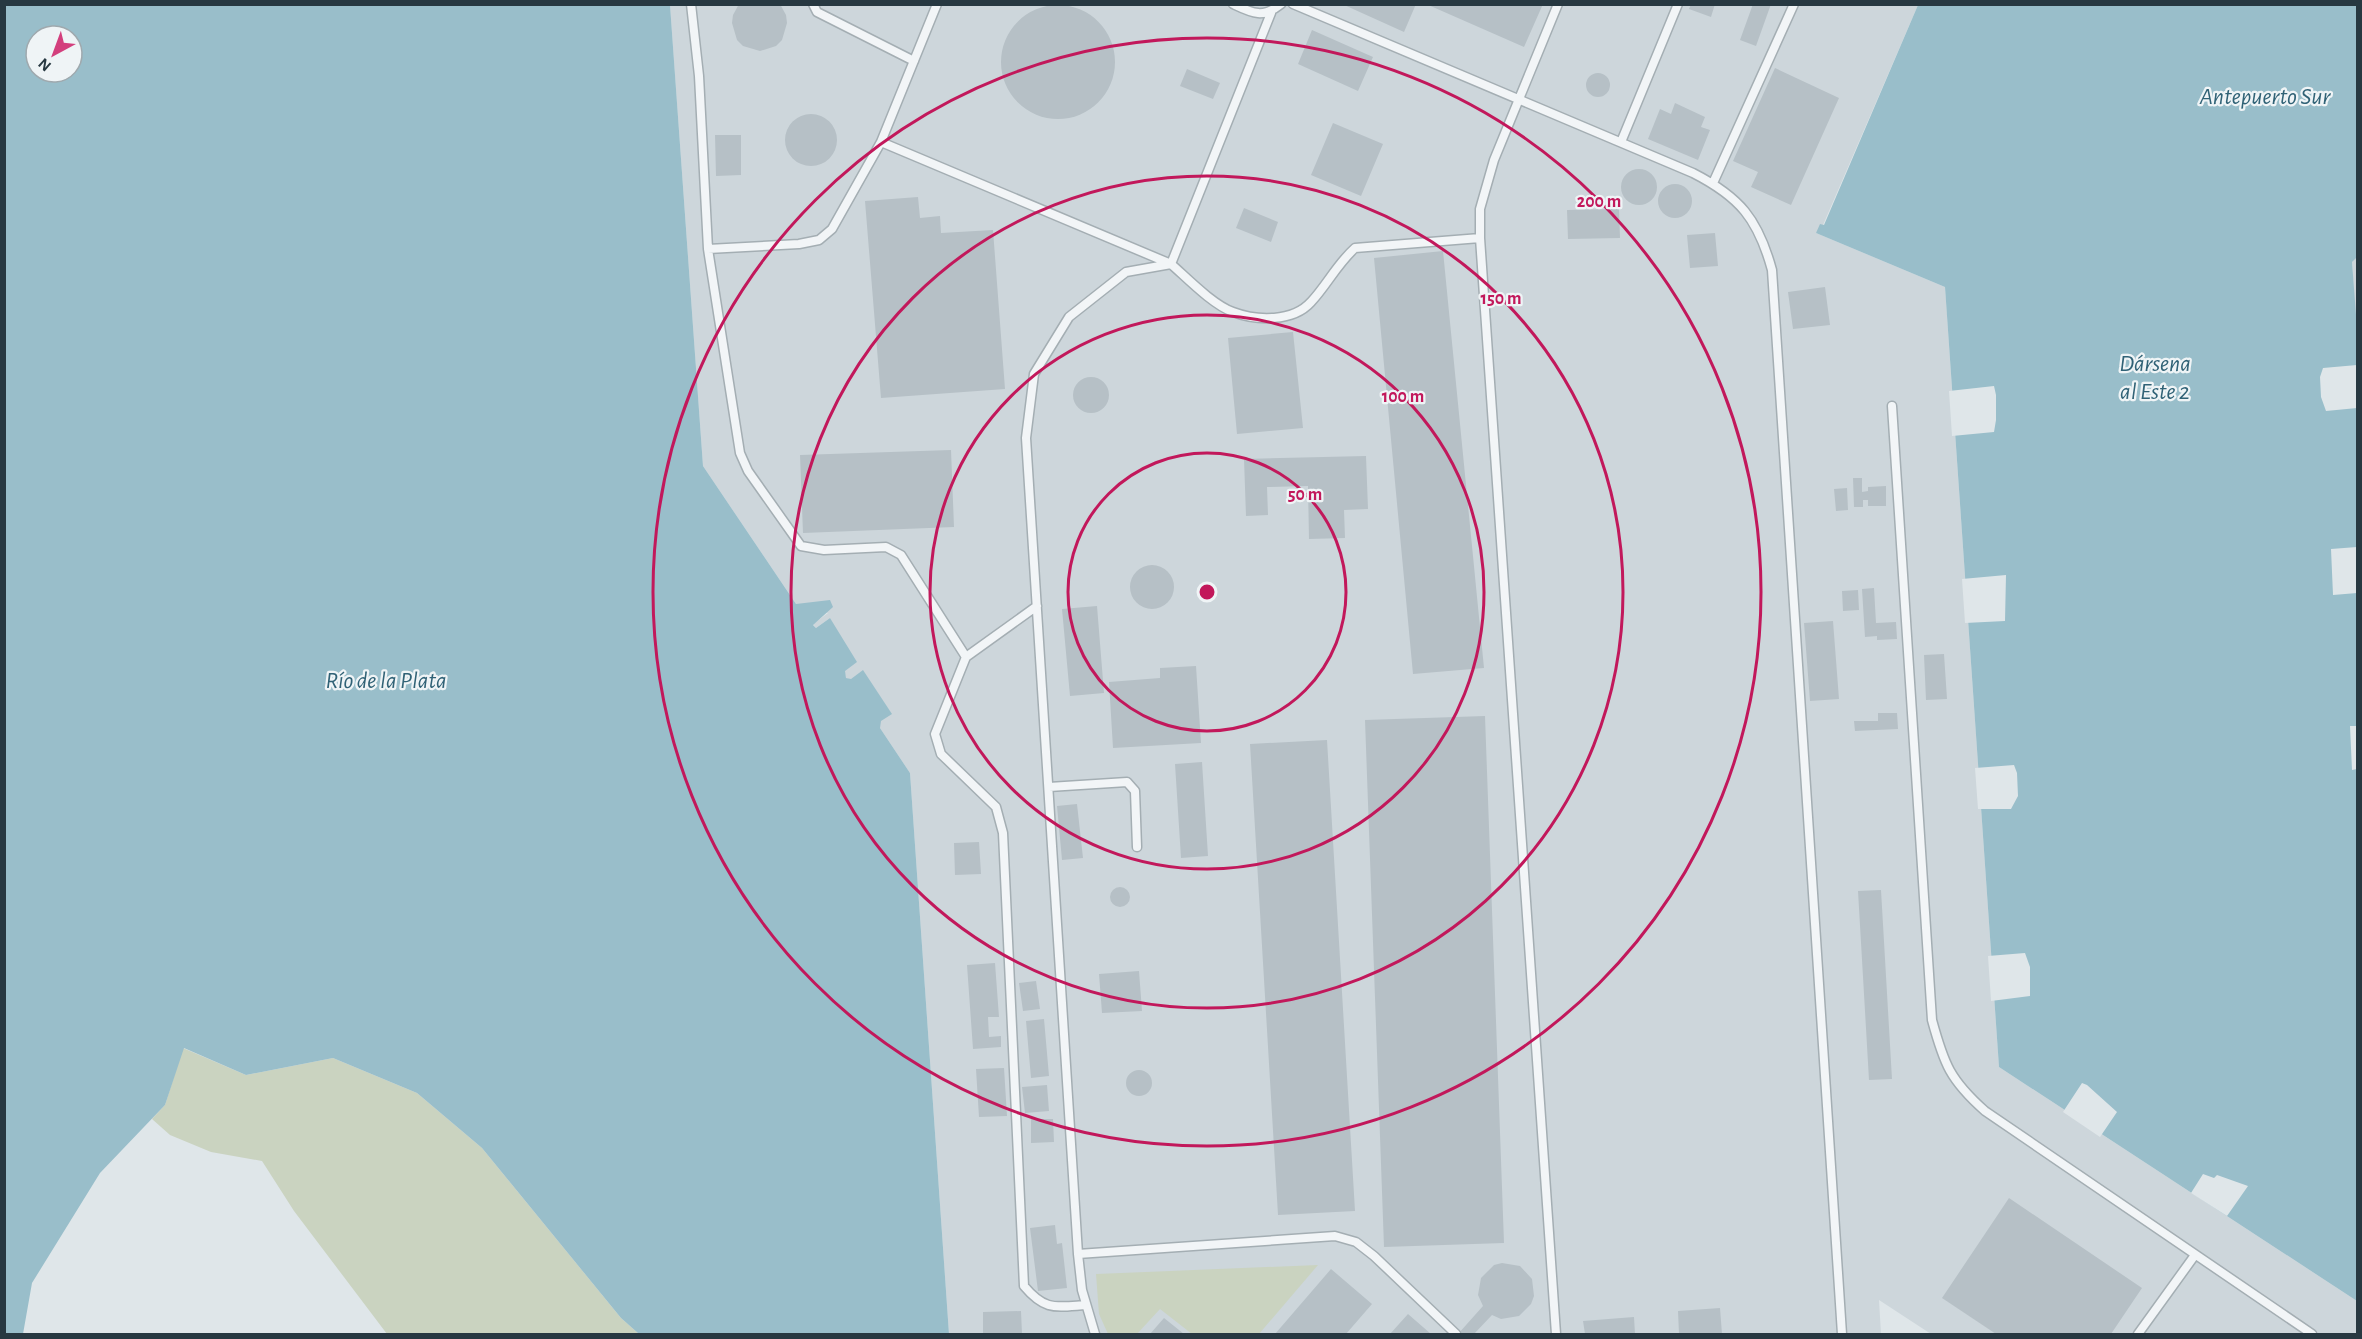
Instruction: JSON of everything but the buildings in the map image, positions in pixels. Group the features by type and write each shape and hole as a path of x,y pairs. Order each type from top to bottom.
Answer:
{"lane":[{"path":"691,4 699,76 708,249 740,453 748,471 801,546 824,550 886,547 901,555 966,657"},
{"path":"813,4 817,12 914,61"},
{"path":"708,249 799,244 819,240 832,229 880,142 937,4"},
{"path":"1233,4 1255,14 1271,13"},
{"path":"1171,264 1271,13 1281,4"},
{"path":"1293,4 1713,183 1739,202 1760,235 1772,270 1842,1335"},
{"path":"1556,1335 1479,238 1480,209 1494,160 1558,4"},
{"path":"1621,142 1678,4"},
{"path":"1713,183 1794,4"},
{"path":"880,142 1171,264 1202,292 1232,312 1270,318 1292,316 1310,304 1346,257 1355,249 1479,238"},
{"path":"1095,1335 1086,1305 1078,1254 1026,438 1034,374 1069,317 1126,272 1171,264"},
{"path":"1892,406 1932,1020 1941,1055 1951,1076 1963,1092 1985,1111 2312,1335"},
{"path":"1037,606 966,657 935,734 941,754 965,774 996,807 1003,833 1024,1286 1036,1301 1056,1307 1086,1305"},
{"path":"1049,787 1127,782 1135,791 1137,847"},
{"path":"1078,1254 1335,1236 1356,1242 1374,1256 1456,1335"},
{"path":"2138,1335 2196,1255"}],"shaded area":[{"path":"670,5 1918,5 1823,225 1816,233 1945,287 1999,1067 2357,1301 2357,1334 1931,1334 1879,1300 1881,1334 949,1334 910,773 880,728 880,721 891,713 863,671 851,680 846,678 830,618 816,628 813,624 828,613 796,604 703,466"},
{"path":"2357,256 2357,341 2352,262"}],"green space":[{"path":"183,1048 246,1075 333,1058 417,1093 482,1148 621,1318 639,1334 387,1334 294,1211 262,1161 211,1152 170,1135 152,1119 165,1105"},
{"path":"1318,1265 1259,1334 1192,1334 1160,1309 1137,1334 1108,1334 1099,1314 1096,1274"}],"water":[{"name":"Río de la Plata","path":"5,4 670,5 703,466 796,604 830,600 833,607 813,625 816,628 830,618 857,662 845,671 846,678 851,679 863,670 892,714 881,721 880,728 910,773 949,1334 639,1334 621,1318 482,1148 417,1093 333,1058 246,1075 184,1048 165,1105 100,1173 32,1283 23,1334 5,1334"},
{"name":"Dársena al Este 2","path":"1918,5 2357,5 2358,256 2352,262 2358,341 2357,1301 1999,1067 1945,287 1816,233 1820,224 1824,225"}],"pier":[{"path":"2357,365 2357,408 2326,411 2321,397 2320,377 2323,368"},
{"path":"1994,386 1996,420 1994,432 1952,436 1949,391"},
{"path":"2357,547 2357,593 2333,595 2331,549"},
{"path":"2006,575 2005,621 1965,623 1962,579"},
{"path":"2350,726 2357,726 2357,769 2352,770"},
{"path":"2014,765 2017,773 2018,796 2011,809 1978,809 1975,768"},
{"path":"2025,953 2030,967 2030,996 1991,1001 1988,956"},
{"path":"2082,1083 2117,1112 2100,1137 2063,1112"},
{"path":"2203,1174 2214,1178 2217,1175 2248,1186 2227,1216 2191,1193"}],"water label":[{"name":"Antepuerto Sur","path":"2265,97"}]}
